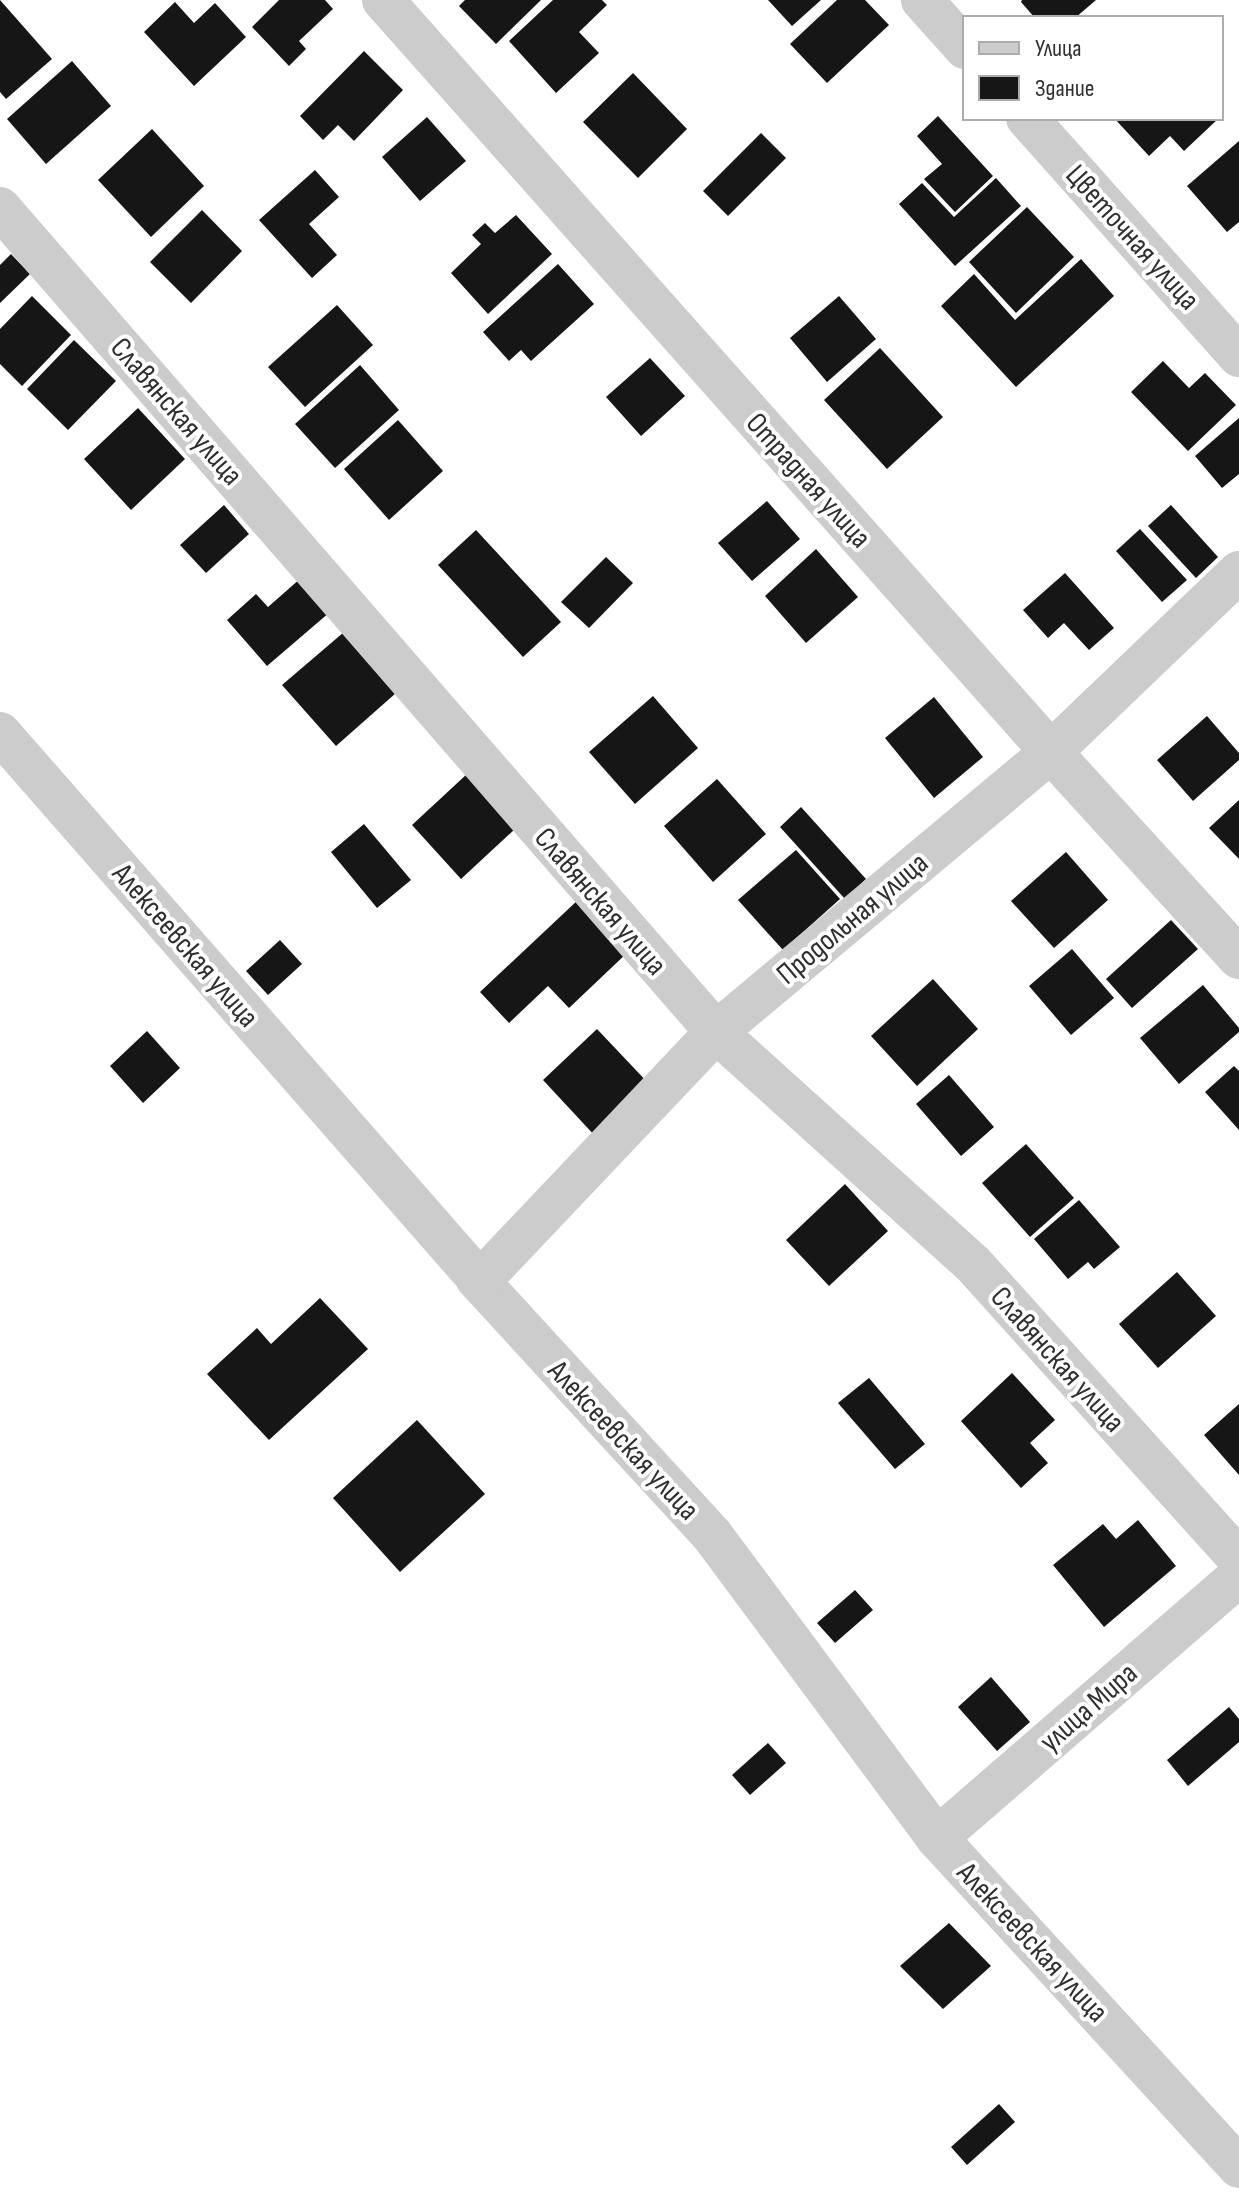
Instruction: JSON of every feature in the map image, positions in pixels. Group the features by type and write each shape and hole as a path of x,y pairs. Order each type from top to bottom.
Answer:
{"street":[{"name":"Отрадная улица","path":"383,0 1051,752 1239,958"},
{"path":"922,0 963,46"},
{"name":"Цветочная улица","path":"1029,120 1239,356"},
{"name":"Славянская улица","path":"0,208 716,1032 973,1264 1239,1559"},
{"name":"Продольная улица","path":"480,1281 716,1032 1051,752 1239,572"},
{"name":"Алексеевская улица","path":"0,733 480,1281"},
{"name":"Алексеевская улица","path":"480,1281 476,1278 712,1535 937,1838 1239,2167"},
{"name":"улица Мира","path":"937,1838 1239,1576"}],"building":[{"path":"0,0 52,59 6,99 0,92"},
{"path":"279,0 325,0 333,9 299,41 306,49 289,66 252,27"},
{"path":"465,0 541,0 496,44 459,6"},
{"path":"553,0 602,0 607,5 579,32 599,53 556,93 509,41"},
{"path":"768,0 821,0 792,26"},
{"path":"837,0 865,0 889,25 827,83 790,44"},
{"path":"1096,0 1077,16 1033,16 1021,2"},
{"path":"175,2 194,23 215,3 246,37 194,86 144,32"},
{"path":"364,51 403,90 354,141 338,125 323,140 300,116"},
{"path":"72,61 111,106 46,164 7,119"},
{"path":"633,73 687,129 638,178 583,122"},
{"path":"938,116 993,176 955,212 924,179 942,164 917,136"},
{"path":"427,117 466,161 420,201 382,157"},
{"path":"1116,120 1217,120 1184,151 1170,136 1149,156"},
{"path":"152,129 204,186 151,237 98,180"},
{"path":"761,133 786,158 728,216 703,191"},
{"path":"1239,141 1239,222 1227,232 1187,186"},
{"path":"315,170 339,197 309,224 337,255 312,278 259,220"},
{"path":"996,178 1021,206 955,266 899,204 922,183 954,217"},
{"path":"1027,207 1074,257 1016,313 969,262"},
{"path":"202,210 242,251 191,303 150,262"},
{"path":"516,215 552,254 488,314 451,273 481,244 472,235 485,223 495,233"},
{"path":"11,254 30,274 0,303 0,265"},
{"path":"1081,259 1114,296 1016,387 941,306 974,274 1015,320"},
{"path":"558,264 594,304 531,361 521,350 509,361 483,332"},
{"path":"32,296 71,335 22,386 0,364 0,329"},
{"path":"839,296 876,339 827,382 790,338"},
{"path":"337,305 373,345 305,407 268,367"},
{"path":"74,340 116,381 68,430 27,389"},
{"path":"880,348 943,417 887,469 824,400"},
{"path":"650,358 685,396 641,436 606,397"},
{"path":"1163,361 1189,388 1205,373 1236,405 1188,451 1131,392"},
{"path":"360,365 399,410 335,468 295,424"},
{"path":"138,408 185,459 131,510 84,459"},
{"path":"1239,418 1239,474 1222,488 1195,456"},
{"path":"398,420 443,471 389,520 344,469"},
{"path":"767,501 800,539 752,581 718,543"},
{"path":"224,505 249,534 206,573 180,545"},
{"path":"1171,505 1218,557 1196,578 1148,526"},
{"path":"1140,529 1187,580 1162,602 1116,551"},
{"path":"476,530 561,622 523,657 438,565"},
{"path":"816,549 858,597 806,643 765,596"},
{"path":"606,557 633,583 589,628 561,602"},
{"path":"1065,573 1114,628 1089,650 1064,623 1048,638 1023,610"},
{"path":"301,578 330,612 267,666 227,620 256,594 268,607"},
{"path":"344,632 396,693 336,746 282,685"},
{"path":"653,696 698,748 635,804 589,752"},
{"path":"934,697 983,757 934,798 885,738"},
{"path":"1207,716 1239,753 1239,760 1193,801 1157,760"},
{"path":"467,774 516,828 461,879 412,825"},
{"path":"717,779 766,834 713,882 664,826"},
{"path":"1239,800 1239,859 1209,828"},
{"path":"801,807 866,879 845,899 780,827"},
{"path":"364,824 411,880 377,908 331,852"},
{"path":"796,850 840,899 783,950 738,900"},
{"path":"1066,852 1108,900 1054,948 1011,901"},
{"path":"579,899 628,952 569,1008 548,986 509,1023 480,992"},
{"path":"1171,920 1198,949 1132,1008 1106,979"},
{"path":"280,940 302,964 268,995 246,971"},
{"path":"1072,949 1114,998 1071,1035 1029,986"},
{"path":"933,979 978,1029 917,1086 871,1036"},
{"path":"1203,985 1239,1028 1239,1032 1179,1084 1140,1038"},
{"path":"597,1029 650,1085 596,1137 543,1080"},
{"path":"147,1031 180,1068 143,1103 110,1066"},
{"path":"1234,1066 1239,1071 1239,1130 1205,1092"},
{"path":"949,1075 994,1127 961,1156 916,1104"},
{"path":"1026,1144 1074,1198 1030,1237 982,1183"},
{"path":"845,1184 888,1231 829,1286 786,1240"},
{"path":"1079,1200 1120,1247 1094,1269 1088,1262 1068,1279 1034,1239"},
{"path":"1177,1272 1216,1316 1158,1368 1119,1324"},
{"path":"320,1298 368,1349 269,1440 207,1374 257,1328 271,1344"},
{"path":"1012,1373 1055,1420 1030,1443 1048,1463 1021,1488 961,1421"},
{"path":"869,1378 925,1444 895,1469 838,1403"},
{"path":"1239,1404 1239,1475 1204,1435"},
{"path":"417,1420 485,1494 400,1572 333,1498"},
{"path":"1138,1520 1176,1566 1104,1627 1053,1565 1103,1524 1116,1539"},
{"path":"855,1590 873,1610 835,1643 817,1623"},
{"path":"991,1677 1030,1722 997,1751 958,1707"},
{"path":"1229,1707 1239,1719 1239,1742 1188,1786 1167,1760"},
{"path":"768,1743 786,1763 750,1795 732,1775"},
{"path":"949,1923 991,1966 943,2009 900,1966"},
{"path":"999,2104 1015,2122 967,2165 951,2147"}]}
